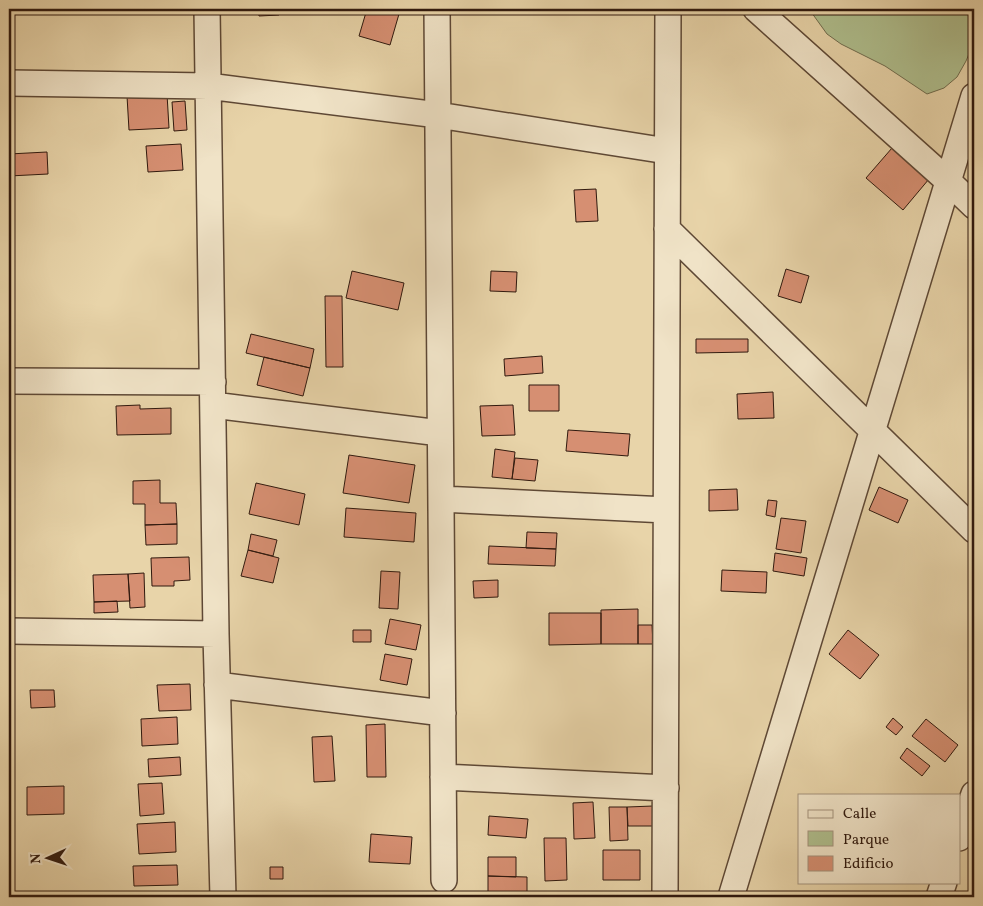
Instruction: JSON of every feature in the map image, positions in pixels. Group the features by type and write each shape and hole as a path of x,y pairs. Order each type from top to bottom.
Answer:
{"street":[{"path":"207,9 216,634 223,897"},
{"path":"437,9 444,880"},
{"path":"665,897 668,9"},
{"path":"756,9 974,206"},
{"path":"9,83 208,86 438,115 667,151"},
{"path":"731,897 974,96"},
{"path":"667,229 974,530"},
{"path":"9,381 213,393 440,433"},
{"path":"441,499 666,510"},
{"path":"9,631 216,634"},
{"path":"217,685 443,713"},
{"path":"443,777 666,788"},
{"path":"960,835 974,794"},
{"path":"939,897 943,884"}],"green space":[{"path":"809,9 974,9 974,42 957,77 944,88 927,94 885,66 841,44 827,34"}],"building":[{"path":"258,9 279,9 279,15 259,16"},
{"path":"367,9 382,9 399,14 390,45 359,36"},
{"path":"167,94 169,128 129,130 127,96"},
{"path":"185,101 187,130 174,131 172,102"},
{"path":"181,144 183,170 148,172 146,146"},
{"path":"892,148 929,179 903,210 866,178"},
{"path":"47,152 48,174 9,176 9,154"},
{"path":"596,189 598,221 576,222 574,190"},
{"path":"786,269 809,276 801,303 778,296"},
{"path":"352,271 404,283 398,310 346,298"},
{"path":"491,271 517,272 516,292 490,291"},
{"path":"325,296 342,296 343,367 326,367"},
{"path":"251,334 314,349 310,368 246,353"},
{"path":"696,339 748,339 748,352 696,353"},
{"path":"542,356 543,373 505,376 504,359"},
{"path":"264,357 310,368 303,396 257,385"},
{"path":"529,385 559,385 559,411 529,411"},
{"path":"773,392 774,418 738,419 737,394"},
{"path":"140,405 140,409 171,408 171,434 117,435 116,406"},
{"path":"513,405 515,435 482,436 480,406"},
{"path":"568,430 630,434 628,456 566,451"},
{"path":"495,449 515,452 512,479 492,477"},
{"path":"349,455 415,465 409,503 343,493"},
{"path":"515,458 538,460 535,481 512,479"},
{"path":"160,480 160,503 176,503 177,524 145,525 145,504 133,504 133,481"},
{"path":"256,483 305,494 299,525 249,514"},
{"path":"879,487 908,500 898,523 869,510"},
{"path":"737,489 738,510 709,511 709,490"},
{"path":"768,500 777,501 775,517 766,515"},
{"path":"346,508 416,513 414,542 344,537"},
{"path":"781,518 806,521 801,553 776,549"},
{"path":"177,524 177,544 146,545 145,525"},
{"path":"527,532 557,533 556,549 526,548"},
{"path":"251,534 277,540 273,556 248,550"},
{"path":"489,546 556,549 555,566 488,564"},
{"path":"248,550 279,558 273,583 241,576"},
{"path":"775,553 807,558 804,576 773,571"},
{"path":"189,557 190,580 174,581 174,586 152,586 151,558"},
{"path":"722,570 767,572 766,593 721,591"},
{"path":"381,571 400,572 398,609 379,608"},
{"path":"144,573 145,607 130,608 128,574"},
{"path":"128,574 130,601 94,602 93,575"},
{"path":"498,580 498,597 474,598 473,581"},
{"path":"117,601 118,612 94,613 94,602"},
{"path":"638,609 638,644 601,644 601,610"},
{"path":"549,613 601,613 601,644 549,645"},
{"path":"390,619 421,625 416,650 385,644"},
{"path":"638,625 652,625 653,644 638,644"},
{"path":"353,630 371,630 371,642 353,642"},
{"path":"848,630 879,655 860,679 829,654"},
{"path":"385,654 412,659 407,685 380,680"},
{"path":"190,684 191,710 159,711 157,685"},
{"path":"30,690 54,690 55,707 31,708"},
{"path":"177,717 178,744 142,746 141,719"},
{"path":"893,718 903,727 896,735 886,727"},
{"path":"926,719 958,745 945,762 912,736"},
{"path":"385,724 386,777 367,777 366,725"},
{"path":"332,736 335,781 314,782 312,737"},
{"path":"907,748 930,766 922,776 900,758"},
{"path":"180,757 181,775 149,777 148,759"},
{"path":"162,783 164,814 140,816 138,784"},
{"path":"64,786 64,814 27,815 27,787"},
{"path":"593,802 595,838 574,839 573,803"},
{"path":"653,806 654,826 628,826 627,807"},
{"path":"609,807 627,807 628,840 610,841"},
{"path":"489,816 528,819 526,838 488,835"},
{"path":"175,822 176,852 139,854 137,824"},
{"path":"371,834 412,837 410,864 369,862"},
{"path":"544,838 566,838 567,880 545,881"},
{"path":"603,850 640,850 640,880 603,880"},
{"path":"488,857 516,857 516,877 488,876"},
{"path":"177,865 178,885 134,886 133,866"},
{"path":"270,867 283,867 283,879 270,879"},
{"path":"488,876 527,877 527,897 488,897"},
{"path":"604,893 651,897 604,897"}]}
